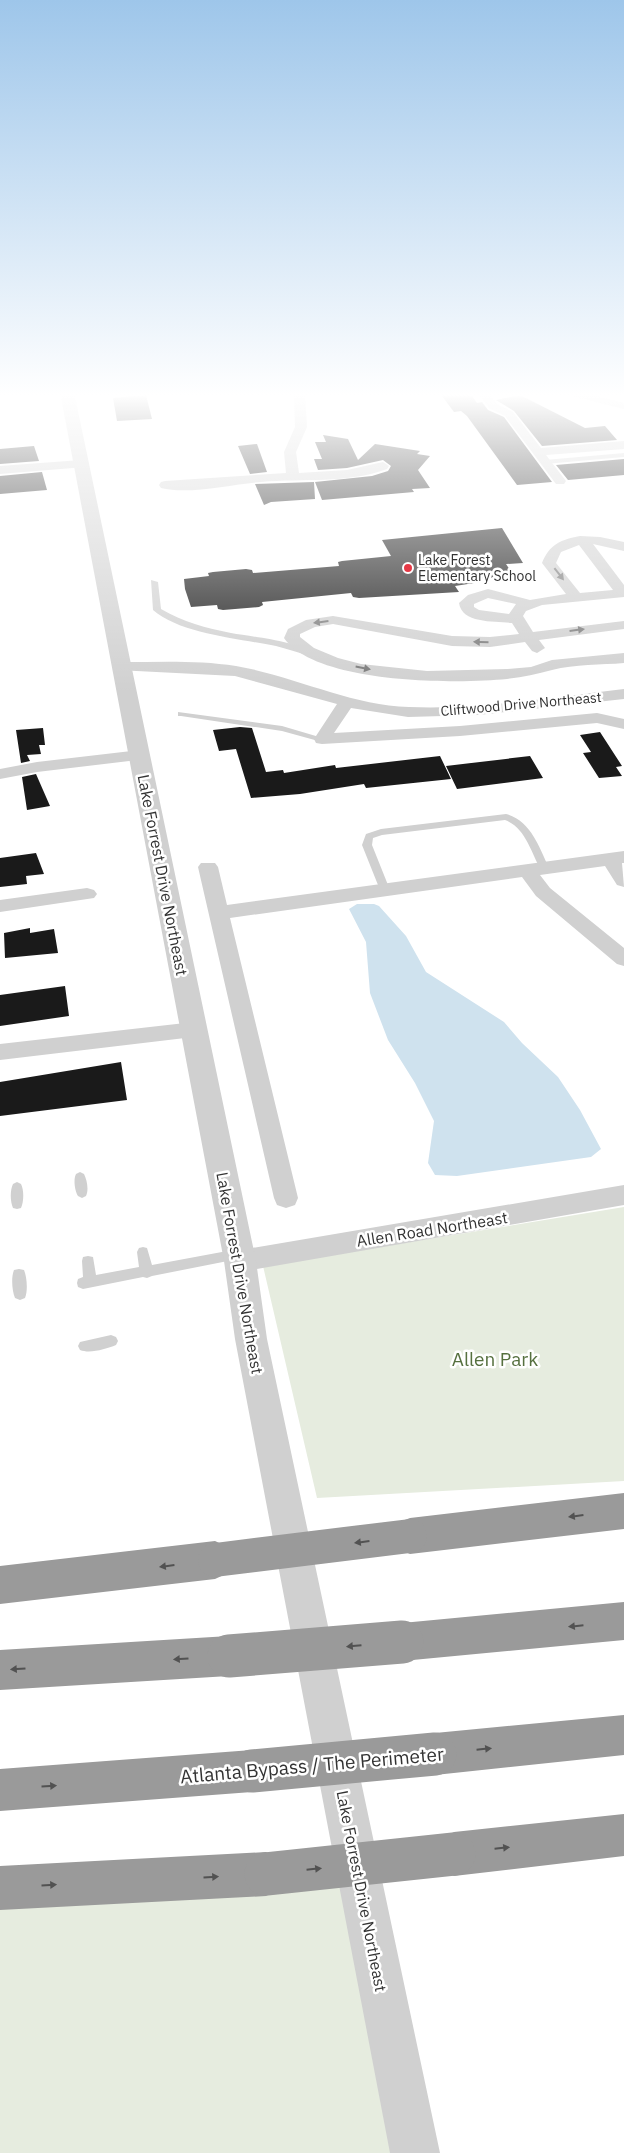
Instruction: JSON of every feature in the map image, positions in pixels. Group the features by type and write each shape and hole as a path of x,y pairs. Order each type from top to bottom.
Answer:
{"highway":[{"path":"0,1585 624,1511"},
{"path":"0,1670 229,1656 624,1621"},
{"name":"Atlanta Bypass / The Perimeter","path":"0,1790 252,1771 624,1735"},
{"path":"0,1888 266,1874 624,1835"}],"street":[{"name":"Lake Forrest Drive Northeast","path":"89,492 239,1258 251,1339 414,2153"},
{"path":"576,597 549,563 556,549 570,542 583,541 612,542 624,547"},
{"path":"583,541 624,593"},
{"path":"549,666 515,617 520,608 540,600 624,593"},
{"path":"517,619 475,614 467,609 466,603 470,599 492,594 529,604"},
{"path":"624,625 490,642 452,641 333,620 311,623 293,632 292,638 297,644 317,656 341,664 410,675 469,676 506,674 549,666 624,658"},
{"name":"Cliftwood Drive Northeast","path":"123,667 182,667 236,671 347,702 408,712 445,712 624,694"},
{"path":"322,739 347,702"},
{"path":"322,739 460,731 597,718 624,724"},
{"path":"0,774 37,766 140,755"},
{"path":"219,913 617,858 624,881"},
{"path":"208,867 286,1198"},
{"path":"536,870 543,892 624,959"},
{"path":"0,906 87,894"},
{"path":"0,1052 194,1030"},
{"name":"Allen Road Northeast","path":"239,1258 624,1195"}],"lane":[{"path":"154,582 157,610 167,617 211,631 278,644 317,656"},
{"path":"181,714 282,729 322,739"},
{"path":"385,890 367,840 374,833 498,816 512,818 521,825 536,870"},
{"path":"80,1177 82,1193"},
{"path":"17,1187 17,1204"},
{"path":"143,1252 147,1272"},
{"path":"88,1260 86,1283 239,1258"},
{"path":"19,1274 20,1294"},
{"path":"84,1346 111,1341"}],"green space":[{"name":"Allen Park","path":"624,1207 624,1481 317,1498 263,1266"},
{"path":"356,1877 421,2153 0,2153 0,1902"}],"water":[{"path":"357,904 374,904 379,906 406,936 426,972 504,1022 522,1043 558,1077 580,1110 601,1149 591,1157 457,1176 435,1175 428,1163 434,1121 415,1083 388,1040 370,993 366,942 349,909"}],"building":[{"path":"259,492 315,492 315,499 271,502 264,505"},
{"path":"319,492 409,492 322,500"},
{"name":"Lake Forest Elementary School","path":"502,528 523,563 506,564 514,576 471,579 474,583 455,586 459,592 359,598 353,597 351,593 262,602 263,605 259,607 223,610 218,609 217,605 191,607 185,589 184,579 209,576 208,573 213,572 246,569 252,570 253,573 339,566 338,562 342,561 391,556 382,540"},
{"path":"240,727 252,728 266,772 283,770 284,773 335,765 336,768 440,756 451,779 366,788 364,784 300,794 251,798 236,749 219,751 213,730"},
{"path":"43,728 45,745 39,745 41,754 27,755 30,761 21,763 16,730"},
{"path":"600,732 622,766 616,767 622,776 599,778 583,753 591,752 580,735"},
{"path":"530,756 543,778 457,789 446,766"},
{"path":"36,774 50,806 27,810 22,777"},
{"path":"36,853 44,874 26,876 27,884 0,887 0,858"},
{"path":"30,928 30,933 54,929 58,953 5,958 4,933"},
{"path":"65,986 69,1016 0,1026 0,995"},
{"path":"121,1062 127,1100 0,1116 0,1082"}],"place":[{"name":"Lake Forest Elementary School","path":"408,568"}]}
